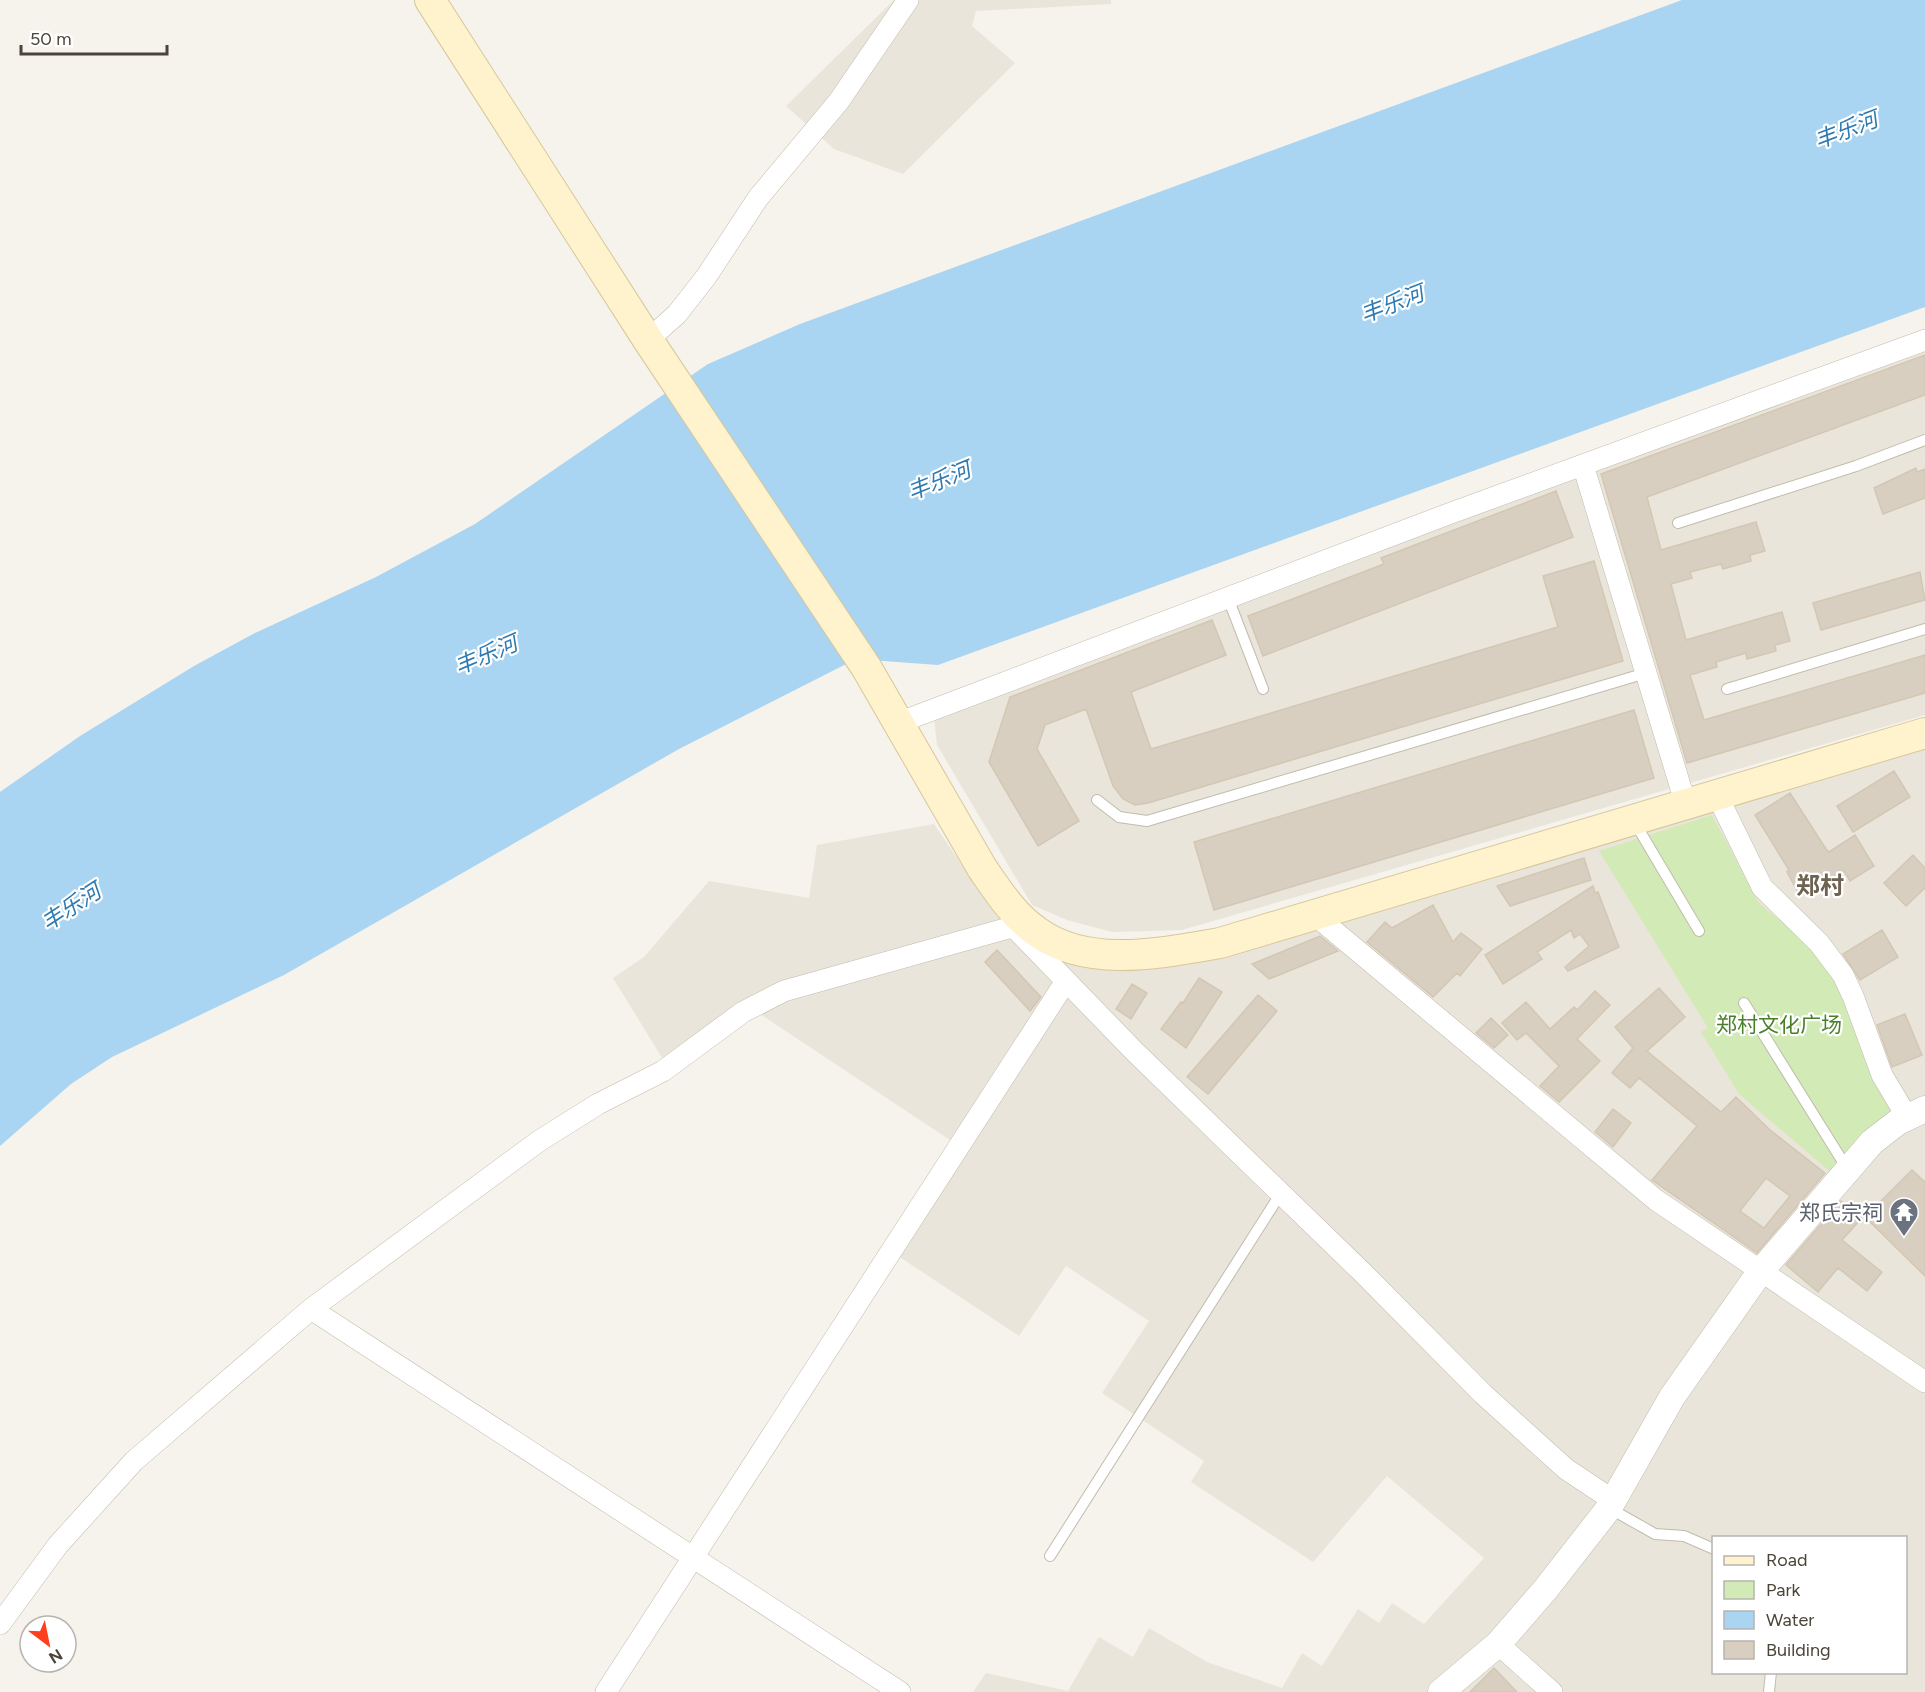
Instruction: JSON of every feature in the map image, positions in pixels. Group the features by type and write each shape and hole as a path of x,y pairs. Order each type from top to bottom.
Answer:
{"main road":[{"path":"430,0 648,340 866,667 1003,899 1025,923 1049,940 1074,950 1100,954 1157,952 1208,945 1316,916 1925,733"}],"street":[{"path":"648,340 677,314 706,277 758,198 839,101 908,0"},
{"path":"898,723 1583,465 1925,340"},
{"path":"1583,465 1686,805"},
{"path":"1441,1692 1498,1644 1545,1590 1611,1504 1672,1397 1760,1272 1872,1142 1916,1113 1882,1075 1843,975 1819,943 1762,887 1718,795"},
{"path":"1003,899 1012,927 1066,981 1483,1395 1566,1469 1611,1504"},
{"path":"1316,916 1656,1200 1925,1382"},
{"path":"0,1624 58,1545 121,1474 311,1310 539,1141 598,1104 663,1071 743,1012 784,991 1012,927"},
{"path":"606,1692 1066,981"},
{"path":"311,1310 900,1692"},
{"path":"1498,1644 1552,1692"}],"lane":[{"path":"1678,523 1856,466 1925,440"},
{"path":"1228,598 1263,689"},
{"path":"1727,689 1925,629"},
{"path":"1097,801 1119,817 1148,821 1646,673"},
{"path":"1633,820 1699,931"},
{"path":"1743,1003 1848,1171"},
{"path":"1050,1556 1281,1193"},
{"path":"1611,1504 1655,1534 1684,1536 1712,1549"},
{"path":"1769,1692 1771,1674"}],"shaded area":[{"path":"894,0 1111,0 1111,4 976,11 972,26 1015,63 903,174 834,149 786,106"},
{"path":"1925,347 1925,715 1182,930 1112,932 1067,920 1032,905 937,745 934,717"},
{"path":"1925,746 1925,1692 973,1692 986,1673 1068,1691 1099,1637 1133,1657 1149,1628 1207,1662 1282,1688 1302,1653 1322,1666 1358,1609 1379,1623 1392,1603 1424,1624 1484,1558 1387,1476 1313,1562 1191,1482 1204,1461 1102,1393 1149,1321 1066,1266 1019,1336 886,1248 953,1142 760,1014 714,1041 672,1074 613,978 644,957 709,881 809,898 817,845 934,824 1013,940 1125,967"}],"green space":[{"name":"郑村文化广场","path":"1712,815 1759,903 1814,949 1833,972 1893,1114 1833,1174 1739,1094 1701,1032 1708,1028 1599,851"}],"water":[{"name":"丰乐河","path":"1682,0 1925,0 1925,307 938,665 856,659 679,749 284,975 112,1057 71,1084 0,1146 0,792 80,736 194,666 253,634 376,577 475,524 708,364 800,324"}],"building":[{"path":"1925,355 1925,395 1647,497 1661,550 1756,522 1765,551 1750,555 1751,561 1723,569 1721,564 1690,572 1692,578 1671,584 1686,640 1782,612 1790,641 1775,645 1776,651 1747,659 1746,653 1716,662 1717,667 1690,675 1704,720 1925,655 1925,693 1687,763 1601,474"},
{"path":"1916,468 1917,472 1925,469 1925,498 1883,514 1874,488"},
{"path":"1556,491 1573,537 1263,656 1248,616 1384,564 1381,558"},
{"path":"1594,561 1623,661 1135,805 1123,799 1113,786 1086,709 1045,725 1037,749 1079,821 1038,846 989,762 1010,697 1212,620 1226,655 1131,692 1151,749 1558,627 1543,576"},
{"path":"1920,572 1925,600 1821,630 1813,603"},
{"path":"1634,710 1654,778 1214,910 1194,842"},
{"path":"1894,771 1910,797 1853,832 1837,806"},
{"path":"1790,793 1829,852 1855,835 1874,866 1850,881 1844,871 1800,896 1787,872 1789,870 1755,815"},
{"path":"1913,855 1925,868 1925,888 1906,906 1884,883"},
{"path":"1584,858 1591,880 1510,906 1497,886"},
{"path":"1593,886 1595,893 1598,892 1619,947 1568,971 1565,967 1589,946 1580,934 1574,938 1571,930 1537,952 1542,959 1503,984 1485,955"},
{"path":"1433,905 1453,942 1461,933 1482,949 1460,976 1457,973 1433,997 1367,942 1385,922 1392,928"},
{"path":"1882,930 1898,957 1860,980 1843,954"},
{"path":"1320,936 1338,951 1269,979 1252,964"},
{"path":"997,950 1041,997 1030,1011 985,962"},
{"path":"1199,978 1222,992 1186,1048 1161,1029 1181,1002 1183,1003"},
{"path":"1132,984 1147,993 1131,1019 1116,1009"},
{"path":"1659,988 1685,1017 1647,1051 1721,1112 1736,1097 1770,1130 1825,1173 1757,1253 1652,1180 1697,1126 1639,1078 1630,1088 1612,1073 1633,1048 1615,1027","holes":["1766,1178 1790,1196 1764,1228 1740,1211"]},
{"path":"1595,991 1610,1005 1577,1039 1600,1061 1559,1102 1540,1086 1559,1066 1526,1033 1517,1040 1502,1023 1526,1002 1550,1029 1574,1007 1577,1010"},
{"path":"1258,995 1277,1011 1208,1094 1187,1077"},
{"path":"1905,1014 1922,1055 1892,1067 1877,1025"},
{"path":"1491,1018 1508,1035 1494,1048 1476,1033"},
{"path":"1613,1109 1631,1123 1613,1147 1595,1132"},
{"path":"1912,1170 1925,1182 1925,1276 1865,1217"},
{"path":"1841,1201 1862,1218 1842,1240 1882,1272 1867,1291 1838,1268 1818,1292 1786,1265"},
{"path":"1494,1668 1517,1692 1470,1692"}],"place":[{"name":"郑氏宗祠","path":"1904,1238"}],"district":[{"name":"郑村","path":"1820,885"}]}
